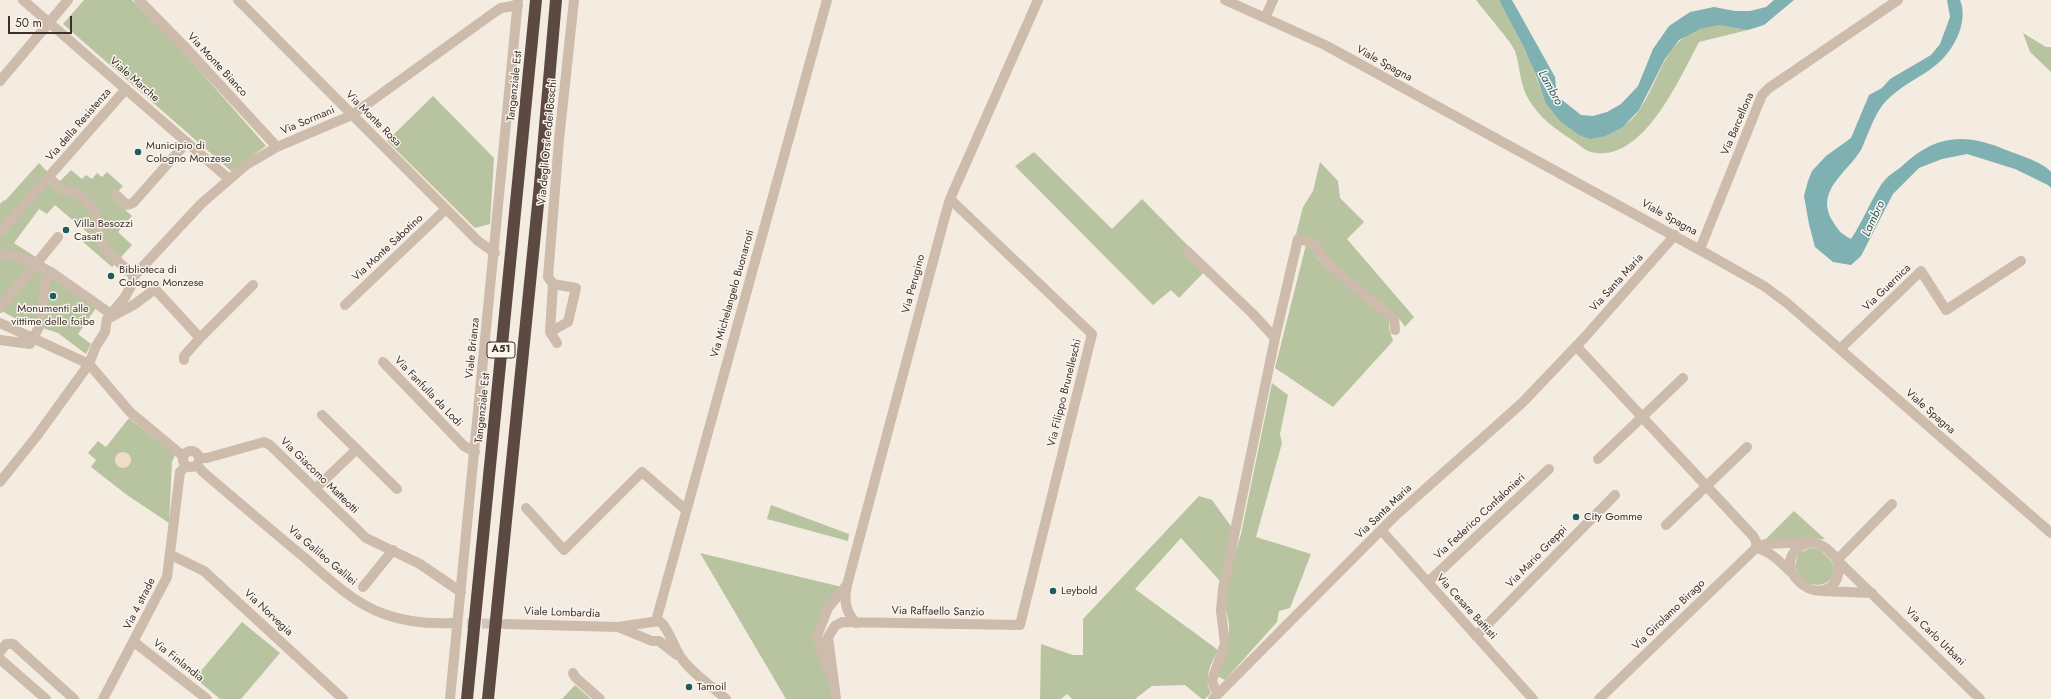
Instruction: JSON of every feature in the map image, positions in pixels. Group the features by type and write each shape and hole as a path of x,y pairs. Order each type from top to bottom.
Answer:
{"highway":[{"name":"Tangenziale Est","path":"466,699 536,0"},
{"name":"A51","path":"488,699 540,184 556,0"},
{"path":"540,184 561,0"}],"street":[{"name":"Viale Marche","path":"23,0 229,179"},
{"path":"0,81 68,0"},
{"name":"Via Monte Bianco","path":"139,0 184,46 277,147"},
{"name":"Via Monte Rosa","path":"238,0 478,241 494,253"},
{"name":"Via degli Orsi e dei Boschi","path":"550,332 553,284 548,277 559,140 574,0"},
{"name":"Via Michelangelo Buonarroti","path":"653,622 663,595 827,0"},
{"name":"Via Perugino","path":"856,623 846,607 844,600 846,585 950,199 1038,0"},
{"name":"Viale Spagna","path":"1225,0 1325,45 1675,235 1764,286 2051,532"},
{"path":"1265,18 1273,0"},
{"name":"Via Barcellona","path":"1700,249 1762,95 1769,88 1898,0"},
{"name":"Via Sormani","path":"109,316 133,281 201,204 246,165 277,147 352,115 492,14 501,8 518,2"},
{"name":"Viale Brianza","path":"450,699 518,2"},
{"name":"Via della Resistenza","path":"0,232 126,89"},
{"path":"115,194 127,205 134,203 187,142"},
{"path":"50,177 64,191 70,190 82,197 94,210 99,220 100,241 133,281"},
{"name":"Via Filippo Brunelleschi","path":"950,199 1092,334 1020,625"},
{"name":"Via Monte Sabotino","path":"345,305 446,209"},
{"name":"Via Santa Maria","path":"1216,696 1381,530 1513,411 1576,346 1675,235"},
{"path":"0,308 58,236"},
{"path":"1216,696 1212,680 1225,644 1221,610 1223,589 1275,338 1298,239 1310,242 1315,246 1329,265 1394,319 1395,330"},
{"path":"1186,251 1252,313 1275,338"},
{"path":"2,253 17,256 47,270 109,316"},
{"name":"Via Guernica","path":"1840,350 1921,271 1946,310 2021,261"},
{"path":"0,340 30,344 38,326 47,270"},
{"path":"553,284 576,288 568,322 550,332 558,343"},
{"path":"184,360 184,356 200,338 253,285"},
{"path":"109,316 134,304 155,289 200,338"},
{"path":"0,482 36,437 89,364 105,332 109,316"},
{"path":"0,323 89,364 130,412 185,461 192,467 198,461 195,453 192,451 188,452 185,461"},
{"path":"1576,346 1753,536 1756,541 1756,548"},
{"name":"Via Fanfulla da Lodi","path":"383,362 464,446 475,452"},
{"path":"1598,459 1683,378"},
{"path":"322,414 397,489"},
{"name":"Via Giacomo Matteotti","path":"198,461 264,442 270,445 366,538 393,550 441,577 461,592"},
{"path":"1666,525 1747,447"},
{"path":"315,489 357,449"},
{"name":"Via 4 strade","path":"103,699 165,584 171,555 180,472 185,461"},
{"name":"Via Galileo Galilei","path":"198,461 203,472 354,598 384,614 404,620 422,623 452,623"},
{"name":"Via Federico Confalonieri","path":"1428,582 1549,469"},
{"path":"526,508 564,550 642,472 686,510"},
{"name":"Via Mario Greppi","path":"1476,636 1615,495"},
{"path":"1837,560 1892,504"},
{"name":"Via Cesare Battisti","path":"1381,530 1533,699"},
{"path":"1756,548 1766,544 1810,542 1817,543 1824,547 1837,560 1839,574 1834,584 1823,591"},
{"path":"1792,573 1790,561 1794,551 1810,542"},
{"path":"1756,548 1763,549 1771,555 1809,590 1872,593"},
{"name":"Via Girolamo Birago","path":"1599,699 1756,548"},
{"path":"363,587 393,550"},
{"name":"Via Norvegia","path":"171,555 204,571 343,699"},
{"name":"Via Carlo Urbani","path":"1837,560 1980,699"},
{"name":"Via Perugino","path":"835,696 817,636 828,608 846,585"},
{"name":"Via Michelangelo Buonarroti","path":"663,595 666,630"},
{"path":"653,622 646,630 654,640 664,637 666,630"},
{"name":"Viale Lombardia","path":"505,624 618,627 653,622 662,623 681,658"},
{"name":"Via Perugino","path":"835,696 828,637 835,626 842,622 856,623"},
{"name":"Via Raffaello Sanzio","path":"856,623 1020,625"},
{"name":"Viale Lombardia","path":"618,627 654,640 681,658 726,699"},
{"name":"Via Finlandia","path":"134,642 207,699"},
{"path":"0,652 6,644 13,644 74,699"},
{"path":"0,659 46,699"},
{"path":"573,673 600,699"}],"green space":[{"path":"84,0 132,0 179,47 266,146 231,171 63,24"},
{"path":"1476,0 1499,0 1525,50 1545,102 1606,136 1625,125 1637,114 1668,55 1676,44 1687,35 1700,29 1718,25 1748,30 1699,42 1670,96 1643,132 1627,145 1610,152 1591,152 1553,127 1533,106 1524,89 1513,46"},
{"path":"2023,33 2046,47 2051,47 2051,72 2030,52"},
{"path":"433,96 494,158 490,224 475,228 387,141"},
{"path":"1034,152 1112,229 1142,199 1209,267 1179,298 1171,290 1153,305 1015,166"},
{"path":"1320,162 1338,181 1340,198 1364,222 1347,239 1414,317 1405,327 1398,317 1331,261 1318,242 1312,238 1296,234 1303,207 1313,191"},
{"path":"39,163 58,183 71,170 82,179 86,175 92,179 97,173 102,177 107,172 123,186 112,198 132,216 118,232 132,245 112,267 83,242 89,234 55,205 47,214 39,209 14,243 100,302 78,334 91,344 86,354 58,333 18,320 0,310 0,204 4,200 5,201"},
{"path":"1306,245 1312,247 1318,259 1327,269 1389,319 1389,329 1393,341 1333,407 1275,368"},
{"path":"1272,383 1288,395 1280,434 1282,443 1256,537 1311,554 1290,608 1279,611 1277,622 1225,680 1217,676 1229,643 1229,624 1225,605 1230,569 1241,534"},
{"path":"129,418 175,455 172,462 169,523 127,495 91,467 96,460 88,453 98,441 106,447"},
{"path":"1199,496 1212,500 1233,529 1220,581 1181,538 1135,589 1218,650 1208,677 1211,693 1205,699 1202,699 1185,685 1152,686 1135,699 1072,699 1067,694 1061,699 1040,699 1041,644 1073,655 1083,655 1083,619"},
{"path":"771,505 849,534 848,541 767,519"},
{"path":"1794,511 1825,539 1766,539"},
{"path":"1810,548 1821,551 1827,556 1833,565 1834,573 1831,579 1824,584 1817,585 1808,583 1801,577 1795,566 1798,554"},
{"path":"700,553 842,587 819,627 834,699 786,699"},
{"path":"242,622 280,653 241,699 220,699 195,678"},
{"path":"575,685 591,699 562,699"}],"shaded area":[{"path":"120,452 126,452 131,457 129,466 126,468 120,468 115,463 115,457"}],"water":[{"name":"Lambro","path":"1499,0 1512,0 1555,77 1557,96 1581,115 1593,116 1607,112 1621,104 1638,86 1653,49 1669,26 1690,12 1714,7 1735,11 1750,11 1766,7 1774,0 1794,0 1764,25 1748,30 1719,25 1700,29 1679,40 1665,59 1639,110 1623,127 1606,136 1590,139 1579,135 1560,121 1545,102 1538,80 1523,46"},
{"name":"Lambro","path":"1947,0 1960,0 1962,7 1963,15 1961,26 1954,44 1938,63 1898,91 1887,100 1879,110 1862,148 1836,181 1831,190 1828,199 1828,209 1832,220 1840,231 1851,239 1883,182 1924,149 1948,140 1973,140 1986,143 2035,161 2051,172 2051,188 2048,185 2015,169 1967,154 1942,159 1919,168 1893,194 1861,256 1851,265 1833,262 1815,247 1809,224 1804,196 1812,171 1826,156 1851,138 1869,95 1882,88 1890,79 1931,55 1940,44 1950,17"}],"tunnel":[{"path":"452,623 502,624"}],"place":[{"name":"Municipio di Cologno Monzese","path":"138,152"},
{"name":"Villa Besozzi Casati","path":"66,230"},
{"name":"Biblioteca di Cologno Monzese","path":"111,276"},
{"name":"Monumenti alle vittime delle foibe","path":"53,296"},
{"name":"City Gomme","path":"1576,517"},
{"name":"Leybold","path":"1053,591"},
{"name":"Tamoil","path":"689,687"}]}
